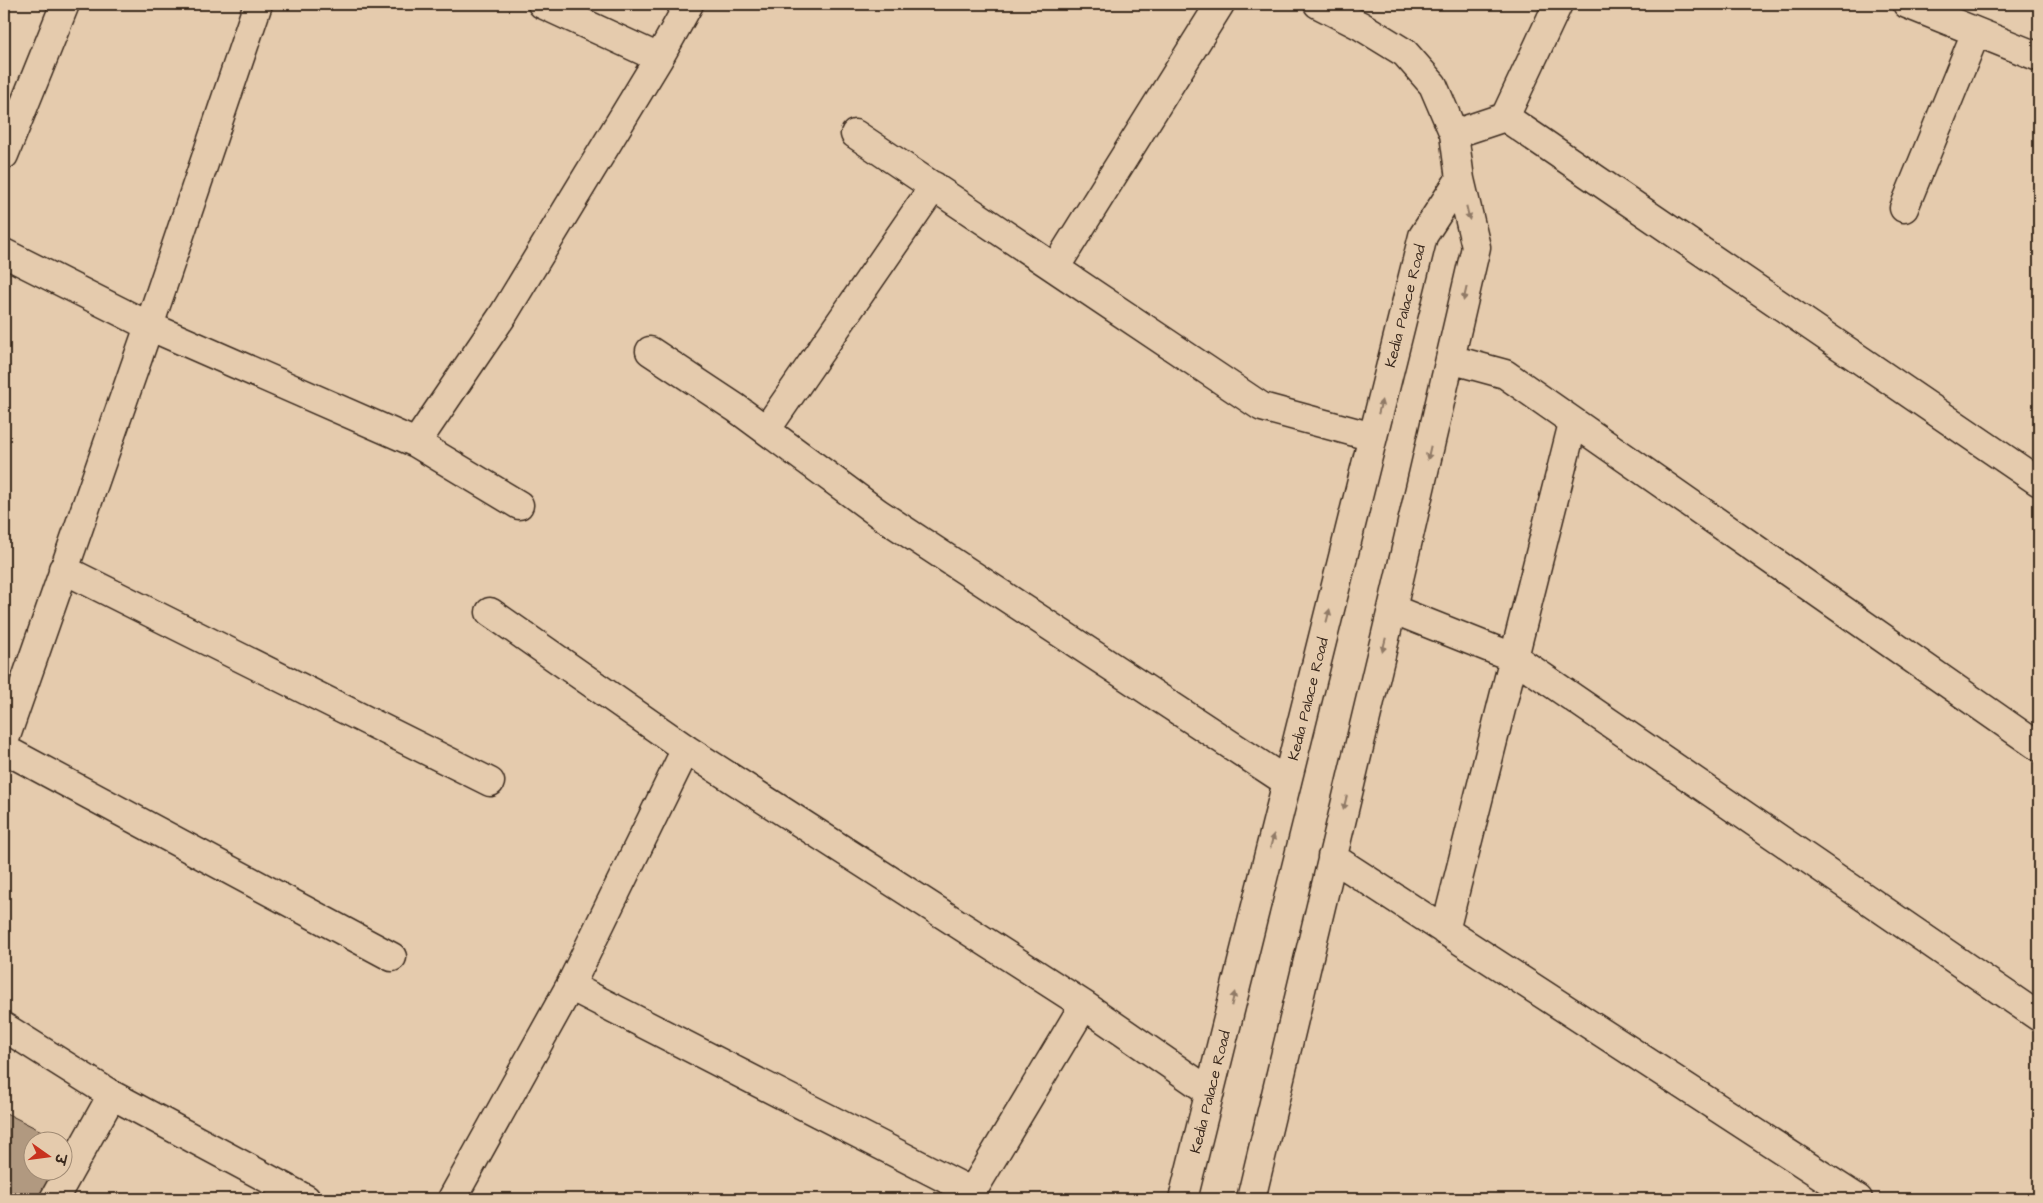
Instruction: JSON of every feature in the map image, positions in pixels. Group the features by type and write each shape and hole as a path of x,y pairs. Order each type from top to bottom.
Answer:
{"street":[{"path":"4,155 65,4"},
{"path":"4,742 149,326 258,4"},
{"path":"542,4 659,58"},
{"path":"416,443 503,315 659,58 689,4"},
{"path":"1055,268 1220,4"},
{"path":"1250,1199 1392,610 1476,247 1460,179 1454,134 1433,85 1405,53 1361,26 1318,4"},
{"path":"1454,134 1505,117 1558,4"},
{"path":"1907,4 2039,58"},
{"path":"1904,208 1976,32"},
{"path":"1505,117 2039,482"},
{"path":"855,134 1262,408 1373,437"},
{"name":"Kedia Palace Road","path":"1183,1199 1423,236 1460,179"},
{"path":"766,430 934,186"},
{"path":"4,254 149,326 416,443 519,505"},
{"path":"650,351 766,430 878,513 1287,782"},
{"path":"1450,358 1504,374 2039,747"},
{"path":"1446,931 1573,423"},
{"path":"63,569 490,782"},
{"path":"1392,610 1515,658 2039,1017"},
{"path":"490,612 686,749 1084,1005 1210,1092"},
{"path":"4,749 392,957"},
{"path":"452,1199 570,986 686,749"},
{"path":"1332,857 1858,1199"},
{"path":"570,986 972,1192 1084,1005"},
{"path":"4,1027 112,1095 306,1199"},
{"path":"54,1199 112,1095"}],"building":[{"path":"4,1112 39,1130 22,1130 22,1180 60,1180 50,1199 4,1199"},
{"path":"72,1147 76,1149 72,1157"}]}
